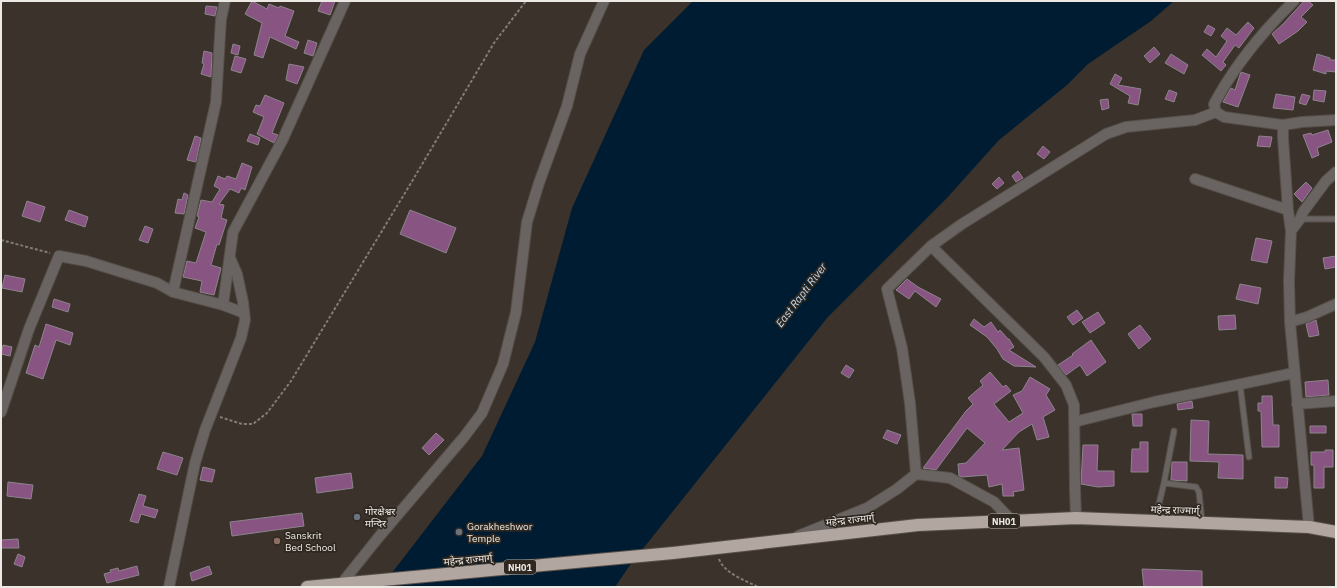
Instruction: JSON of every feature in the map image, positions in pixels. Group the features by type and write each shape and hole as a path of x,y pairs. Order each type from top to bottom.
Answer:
{"highway":[{"name":"महेन्द्र राज्मार्ग्","path":"342,583 715,549 918,525 1076,518 1309,528 1336,532"},
{"name":"NH01","path":"307,587 342,583"}],"street":[{"path":"173,292 216,102 221,19 225,1"},
{"path":"223,305 233,232 282,141 345,1"},
{"path":"342,583 378,538 464,437 482,413 503,364 516,312 527,222 539,183 567,106 580,54 604,1"},
{"path":"1216,112 1214,104 1225,83 1275,20 1294,1"},
{"path":"916,474 910,403 902,348 887,289 931,246 962,224 1106,134 1126,127 1195,120 1216,112 1224,116 1283,125 1302,122 1336,120"},
{"path":"1283,125 1288,210 1291,232 1289,281 1290,322 1309,528"},
{"path":"1291,232 1300,220 1302,212 1326,181 1336,172"},
{"path":"1195,179 1288,210"},
{"path":"931,246 1044,357 1066,385 1074,405 1076,518"},
{"path":"1,412 29,329 59,256 86,261 157,283 173,292 223,305 244,314"},
{"path":"168,587 195,463 211,414 241,338 245,320 244,302 237,274 230,258"},
{"path":"1290,322 1307,317 1336,304"},
{"path":"1074,422 1154,402 1294,373"},
{"path":"1297,404 1336,401"},
{"path":"792,539 867,508 897,489 916,474 950,478 994,502 1012,521"}],"lane":[{"path":"1300,220 1336,219"},
{"path":"1240,384 1249,457"},
{"path":"1154,521 1164,483 1174,431"},
{"path":"1164,483 1196,487 1200,492 1202,523"}],"path":[{"path":"211,414 242,424 253,424 267,413 296,374 494,43 526,1"},
{"path":"1,240 59,256"},
{"path":"715,549 721,563 733,575 758,587"}],"water":[{"name":"East Rapti River","path":"693,1 1174,1 1151,21 1088,64 1067,85 999,140 946,199 827,318 630,565 615,587 381,587 482,456 535,342 572,208 644,50"}],"building":[{"path":"252,1 267,9 269,4 294,11 285,36 299,42 296,49 270,37 263,58 254,55 262,23 245,14"},
{"path":"322,1 335,1 330,15 318,11"},
{"path":"1304,1 1308,1 1313,5 1301,17 1307,22 1298,31 1279,44 1272,34"},
{"path":"206,6 217,7 215,16 205,14"},
{"path":"1248,22 1254,28 1239,48 1235,45 1223,62 1226,65 1221,71 1202,55 1207,49 1216,57 1227,41 1221,36 1227,28 1236,35"},
{"path":"1208,25 1215,29 1211,36 1204,32"},
{"path":"308,40 317,43 313,56 304,53"},
{"path":"233,44 240,46 238,55 231,53"},
{"path":"1154,47 1160,54 1150,63 1144,56"},
{"path":"204,51 212,53 211,77 201,74 204,64 202,63"},
{"path":"1171,54 1188,65 1184,74 1165,63"},
{"path":"1317,54 1330,58 1330,60 1336,60 1336,72 1326,71 1326,74 1313,70"},
{"path":"235,56 246,59 241,73 231,70"},
{"path":"289,64 304,67 297,84 286,80"},
{"path":"1241,72 1250,75 1238,107 1223,102 1231,88 1235,90"},
{"path":"1115,74 1122,78 1118,85 1141,89 1138,105 1128,103 1130,96 1110,84"},
{"path":"1169,90 1177,93 1174,102 1165,99"},
{"path":"1314,90 1326,91 1324,102 1313,100"},
{"path":"1276,94 1295,97 1293,110 1273,108"},
{"path":"1302,94 1310,96 1306,105 1299,103"},
{"path":"265,95 284,103 272,133 278,135 274,143 257,134 264,117 253,112 256,105 260,106"},
{"path":"1108,99 1109,108 1102,110 1100,100"},
{"path":"1328,130 1332,142 1317,148 1319,155 1312,158 1303,135 1311,133 1312,135"},
{"path":"250,134 260,138 258,145 247,141"},
{"path":"195,136 201,138 196,162 187,160"},
{"path":"1259,136 1272,137 1270,147 1257,146"},
{"path":"1043,146 1050,152 1044,159 1037,154"},
{"path":"242,163 252,167 245,190 241,188 239,193 230,189 219,204 224,205 221,218 227,220 219,245 217,244 211,265 221,268 214,295 200,292 202,281 183,277 187,261 196,263 206,232 195,228 199,217 197,216 201,200 212,202 220,189 214,186 218,176 225,179 227,176 236,179"},
{"path":"1018,171 1023,178 1016,182 1012,176"},
{"path":"999,177 1004,183 997,189 992,184"},
{"path":"1306,182 1312,188 1302,202 1294,194"},
{"path":"184,193 188,195 184,214 175,213 178,199 182,200"},
{"path":"27,201 45,207 40,222 22,216"},
{"path":"69,210 88,217 85,227 65,220"},
{"path":"410,210 456,228 446,253 400,234"},
{"path":"145,226 153,229 148,243 139,240"},
{"path":"1256,238 1272,241 1267,263 1251,260"},
{"path":"1336,256 1336,267 1325,269 1323,258"},
{"path":"5,275 25,279 22,292 2,288"},
{"path":"907,279 918,287 941,299 936,307 915,291 909,299 896,290"},
{"path":"1240,284 1261,288 1258,304 1236,299"},
{"path":"54,299 70,304 68,312 52,307"},
{"path":"1077,310 1083,318 1073,325 1067,317"},
{"path":"1098,312 1105,323 1090,333 1082,322"},
{"path":"1235,315 1236,329 1219,330 1218,316"},
{"path":"974,319 984,327 991,322 998,332 1000,330 1009,339 1014,347 1009,350 1036,367 1014,366 1003,359 987,337 970,325"},
{"path":"1316,320 1319,335 1309,337 1306,324"},
{"path":"46,324 73,333 70,345 56,340 43,379 26,373 35,345 39,347"},
{"path":"1140,325 1151,339 1139,349 1128,334"},
{"path":"1091,340 1106,362 1087,376 1080,365 1066,375 1058,365"},
{"path":"3,345 12,347 10,356 1,354"},
{"path":"846,365 854,370 849,378 841,373"},
{"path":"990,372 1003,387 1006,385 1011,391 994,404 1009,422 1023,413 1013,395 1022,391 1030,377 1050,389 1046,395 1055,410 1043,417 1049,437 1037,440 1032,424 1019,432 1002,450 1019,448 1024,490 1013,492 1014,496 1003,496 1002,484 989,487 987,475 959,476 958,464 966,463 985,443 967,428 936,470 923,468 966,411 973,404 968,398 983,385 980,381"},
{"path":"1328,380 1329,395 1306,397 1305,382"},
{"path":"1262,396 1272,396 1273,425 1279,425 1279,447 1262,447 1261,411 1258,411 1258,403 1262,403"},
{"path":"1192,401 1193,408 1178,410 1177,404"},
{"path":"1132,414 1142,414 1142,426 1133,426"},
{"path":"1191,420 1209,421 1208,454 1243,455 1243,479 1218,478 1219,462 1190,461"},
{"path":"1310,426 1326,426 1326,433 1310,433"},
{"path":"887,430 901,435 897,444 883,438"},
{"path":"436,433 444,440 429,455 422,448"},
{"path":"1140,442 1148,442 1148,472 1131,472 1132,449 1140,449"},
{"path":"1083,445 1098,445 1097,471 1114,471 1114,486 1098,487 1081,484"},
{"path":"1325,450 1333,450 1333,467 1324,467 1324,488 1314,488 1314,465 1311,465 1311,452 1325,452"},
{"path":"163,452 183,458 177,475 157,469"},
{"path":"1172,462 1187,462 1187,481 1171,480"},
{"path":"203,467 215,470 212,482 200,480"},
{"path":"351,473 353,488 317,493 315,478"},
{"path":"1275,477 1288,478 1287,488 1275,488"},
{"path":"8,482 33,485 31,499 7,496"},
{"path":"139,494 146,496 143,506 158,510 155,518 141,514 138,523 130,521"},
{"path":"302,513 304,526 232,536 230,522"},
{"path":"18,539 19,548 1,548 1,540"},
{"path":"18,554 25,557 22,567 14,564"},
{"path":"137,566 139,575 107,583 104,574 111,572 110,570 118,568 119,571"},
{"path":"209,566 212,574 192,581 190,573"},
{"path":"1142,569 1202,571 1202,587 1144,587"}],"place":[{"name":"गोरक्षेश्वर मन्दिर","path":"357,517"},
{"name":"Gorakheshwor Temple","path":"459,532"},
{"name":"Sanskrit Bed School","path":"277,541"}]}
